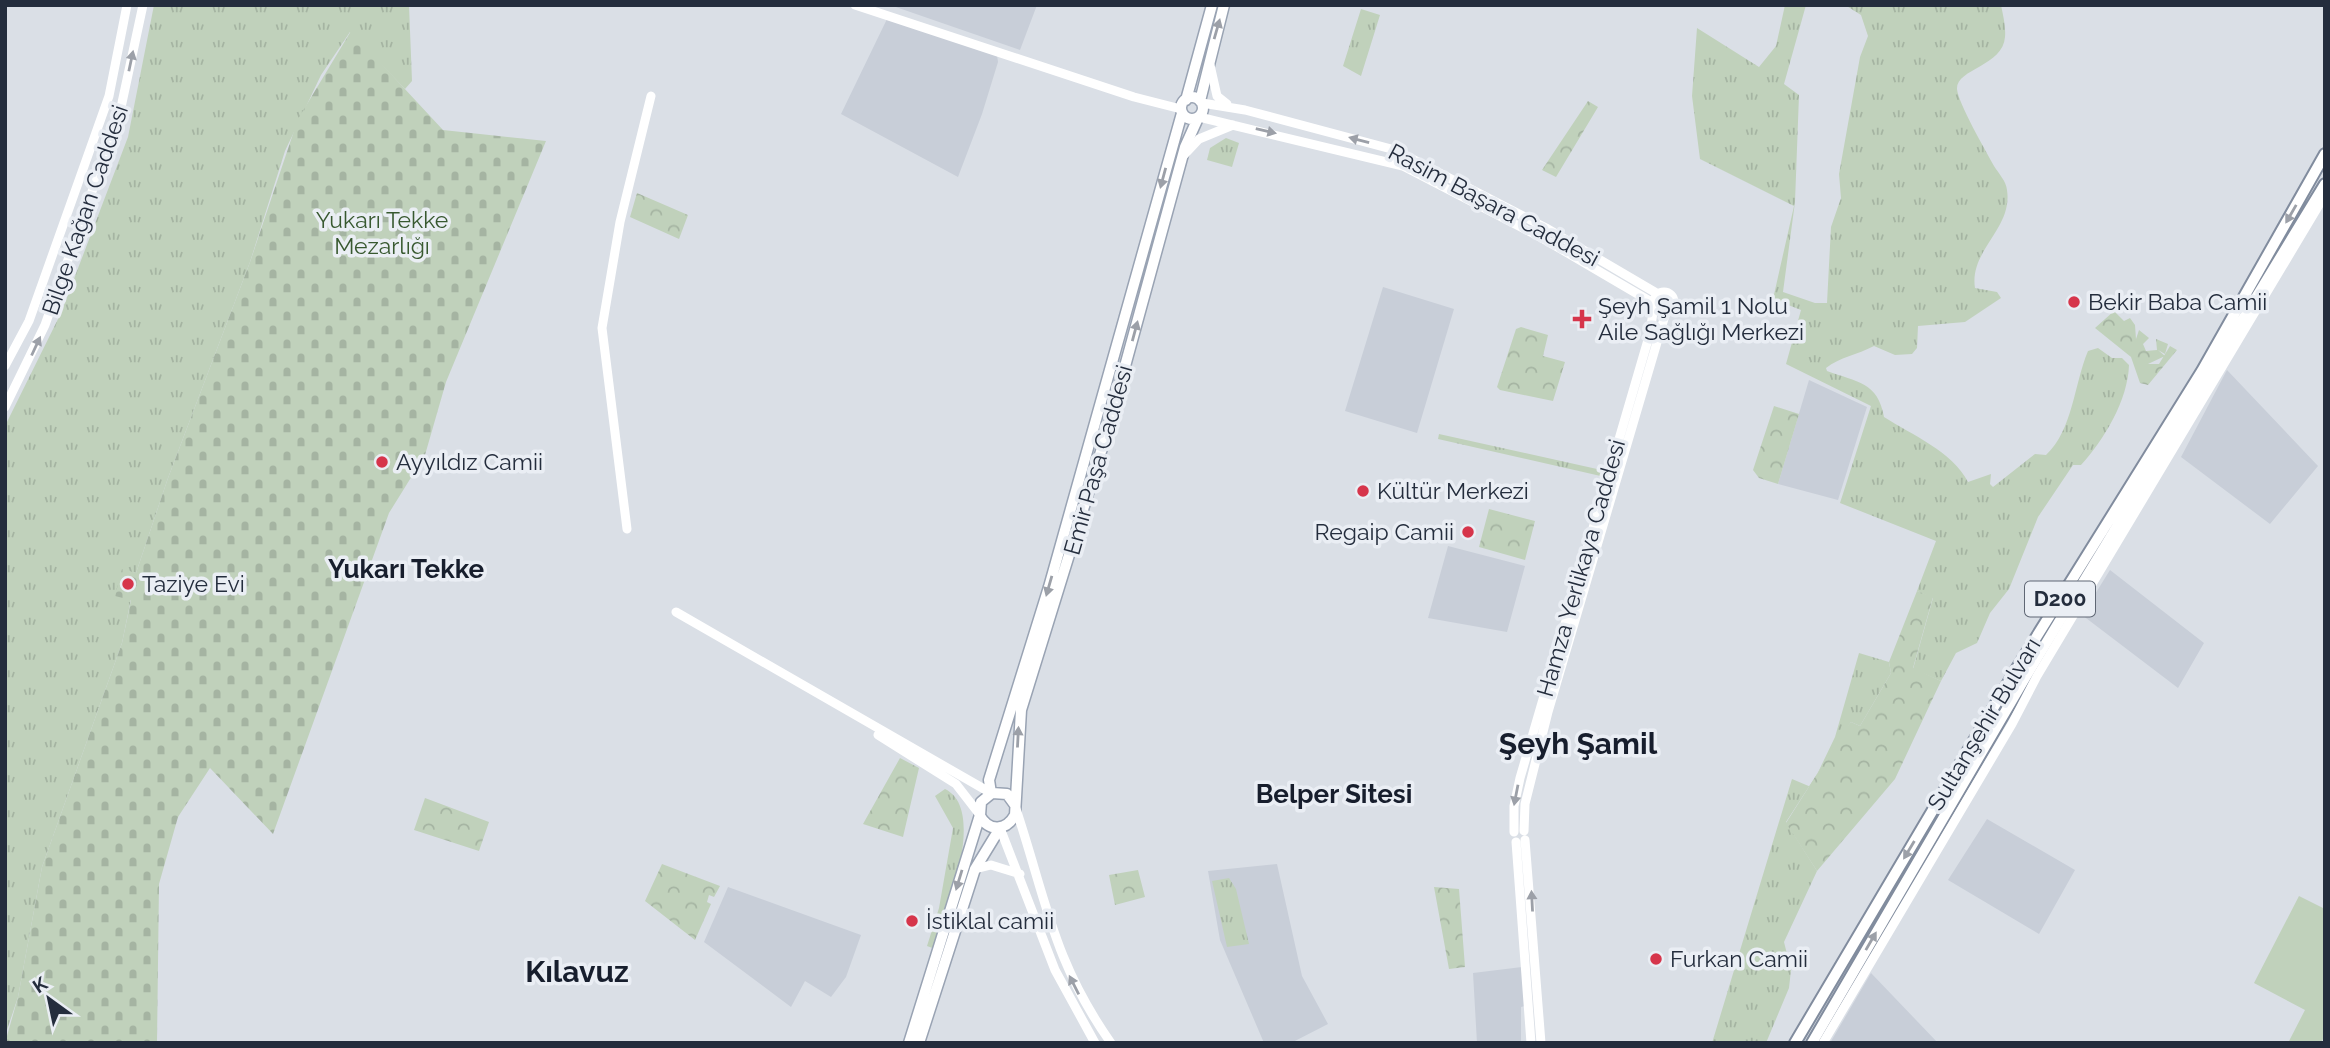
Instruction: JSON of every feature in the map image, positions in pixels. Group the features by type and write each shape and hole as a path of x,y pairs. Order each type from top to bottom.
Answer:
{"highway":[{"name":"Sultanşehir Bulvarı","path":"1795,1043 2014,673 2202,372 2325,154"},
{"name":"Sultanşehir Bulvarı","path":"1812,1043 2025,678 2325,184"}],"main road":[{"name":"Emir Paşa Caddesi","path":"991,793 989,780 1049,587 1212,5"},
{"path":"1198,117 1191,119 1183,107 1192,97 1201,102 1209,59 1224,5"},
{"name":"Emir Paşa Caddesi","path":"1015,805 1021,710 1089,491 1201,102"},
{"path":"909,1043 980,815 981,802 991,793 1005,794 1015,805 1012,821 1000,828 975,869 919,1043"},
{"path":"980,815 987,825 1000,828"}],"street":[{"name":"Bilge Kağan Caddesi","path":"5,366 29,321 109,96 127,5"},
{"name":"Bilge Kağan Caddesi","path":"5,407 45,326 121,112 143,5"},
{"path":"855,5 1124,94 1183,107"},
{"path":"1209,59 1217,96 1245,110"},
{"path":"627,529 602,328 620,222 651,96"},
{"name":"Rasim Başara Caddesi","path":"1201,102 1245,110 1395,150 1546,228 1658,294"},
{"name":"Rasim Başara Caddesi","path":"1198,117 1237,124 1403,166 1542,238 1653,304"},
{"path":"1183,157 1210,132 1237,124"},
{"name":"Sultanşehir Bulvarı","path":"1823,1043 2012,724 2037,676 2325,195"},
{"path":"1665,292 1673,298 1673,306 1666,312 1659,311 1653,304 1658,294 1665,292"},
{"name":"Hamza Yerlikaya Caddesi","path":"1541,1043 1520,836 1514,806 1650,333 1653,304"},
{"name":"Hamza Yerlikaya Caddesi","path":"1531,1043 1520,836 1525,804 1548,712 1666,312"},
{"path":"676,612 991,793"},
{"path":"813,690 858,723 948,778 980,815"},
{"path":"1015,805 1059,952 1078,993 1111,1043"},
{"path":"1000,828 1055,970 1095,1043"},
{"path":"975,869 991,865 1020,874"}],"shaded area":[{"path":"890,5 1037,5 1020,50"},
{"path":"887,19 997,55 998,62 982,114 958,177 841,114"},
{"path":"1383,287 1454,309 1417,433 1345,411"},
{"path":"2227,370 2318,466 2270,524 2181,457"},
{"path":"1809,380 1867,407 1838,500 1778,484"},
{"path":"1448,546 1525,566 1507,632 1428,618"},
{"path":"2110,570 2204,643 2178,688 2082,615"},
{"path":"1987,819 2075,870 2039,934 1948,880"},
{"path":"1277,864 1302,976 1328,1024 1291,1043 1264,1043 1220,940 1208,871"},
{"path":"728,887 861,935 846,977 831,997 805,981 791,1007 704,942"},
{"path":"1522,967 1525,1006 1521,1007 1521,1043 1477,1043 1473,973"},
{"path":"1871,973 1938,1043 1830,1043"}],"green space":[{"path":"154,5 409,5 412,81 405,89 350,32 321,75 285,151 250,262 168,478 136,573 122,570 131,599 122,643 42,867 18,997 5,1036 5,426 61,313 128,137"},
{"path":"1785,5 1806,5 1784,84 1799,95 1795,202 1783,292 1815,303 1827,303 1831,227 1841,198 1839,174 1860,57 1868,36 1861,15 1845,5 2001,5 2005,25 2005,37 1997,55 1964,77 1957,89 1973,127 2006,187 2007,204 2004,216 1978,262 1975,274 1975,288 1997,292 2001,298 1965,322 1918,326 1917,348 1912,354 1895,355 1874,346 1837,361 1826,368 1827,371 1865,385 1877,397 1884,417 1942,453 1961,471 1968,482 1991,474 1990,484 1993,487 2035,454 2046,455 2055,445 2067,420 2088,351 2098,348 2112,358 2122,358 2129,365 2124,392 2106,432 2081,465 2073,465 2038,517 2009,589 1990,613 1977,643 1956,653 1941,681 1913,669 1933,598 1917,591 1936,541 1840,503 1871,406 1786,364 1801,310 1773,299 1794,206 1700,159 1692,96 1697,28 1759,67 1776,46"},
{"path":"1361,9 1380,15 1361,76 1343,66"},
{"name":"Yukarı Tekke Mezarlığı","path":"351,31 443,130 546,141 446,382 425,455 389,513 273,834 210,768 178,817 159,884 157,1043 5,1043 18,997 42,867 122,643 131,600 115,596 122,569 136,573 168,478 250,262 298,119"},
{"path":"1588,101 1598,107 1556,177 1542,170"},
{"path":"1226,138 1239,143 1232,167 1207,160 1210,148"},
{"path":"637,193 688,215 679,239 630,217"},
{"path":"2114,311 2124,321 2130,318 2135,325 2136,339 2139,330 2149,338 2143,344 2146,351 2157,350 2156,339 2168,344 2165,353 2170,346 2177,350 2148,385 2140,383 2131,357 2095,328","holes":["2163,357 2159,364 2148,364"]},
{"path":"1521,327 1548,335 1543,356 1565,362 1553,401 1500,390 1497,387 1516,329"},
{"path":"1774,406 1799,414 1778,484 1759,478 1753,470"},
{"path":"1439,434 1606,471 1605,477 1438,439"},
{"path":"1489,509 1535,521 1525,560 1479,547"},
{"path":"1917,591 1933,597 1913,668 1941,681 1895,779 1817,871 1786,823 1846,728 1851,722 1860,726 1891,673 1889,662"},
{"path":"1859,653 1889,662 1891,673 1860,726 1851,722 1817,774 1835,737"},
{"path":"900,758 919,768 903,837 863,824"},
{"path":"1792,779 1809,786 1786,822 1817,871 1784,942 1791,970 1789,988 1766,1043 1712,1043"},
{"path":"945,789 957,800 963,818 963,840 954,889 935,949 927,946 939,908 953,828 935,796"},
{"path":"425,798 489,822 479,851 414,830"},
{"path":"662,864 720,886 714,897 709,895 707,902 711,904 695,940 645,901"},
{"path":"1138,870 1145,897 1115,905 1109,875"},
{"path":"1229,878 1236,889 1249,944 1227,947 1212,881"},
{"path":"1434,887 1459,889 1465,967 1449,969"},
{"path":"2299,896 2325,909 2325,1035 2321,1043 2288,1043 2305,1010 2254,983"}],"place":[{"name":"Bekir Baba Camii","path":"2074,302"},
{"name":"Şeyh Şamil 1 Nolu Aile Sağlığı Merkezi","path":"1582,319"},
{"name":"Ayyıldız Camii","path":"382,462"},
{"name":"Kültür Merkezi","path":"1363,491"},
{"name":"Regaip Camii","path":"1468,532"},
{"name":"Taziye Evi","path":"128,584"},
{"name":"İstiklal camii","path":"912,921"},
{"name":"Furkan Camii","path":"1656,959"}],"district":[{"name":"Yukarı Tekke","path":"406,569"},
{"name":"Şeyh Şamil","path":"1578,744"},
{"name":"Belper Sitesi","path":"1334,794"},
{"name":"Kılavuz","path":"577,972"}]}
